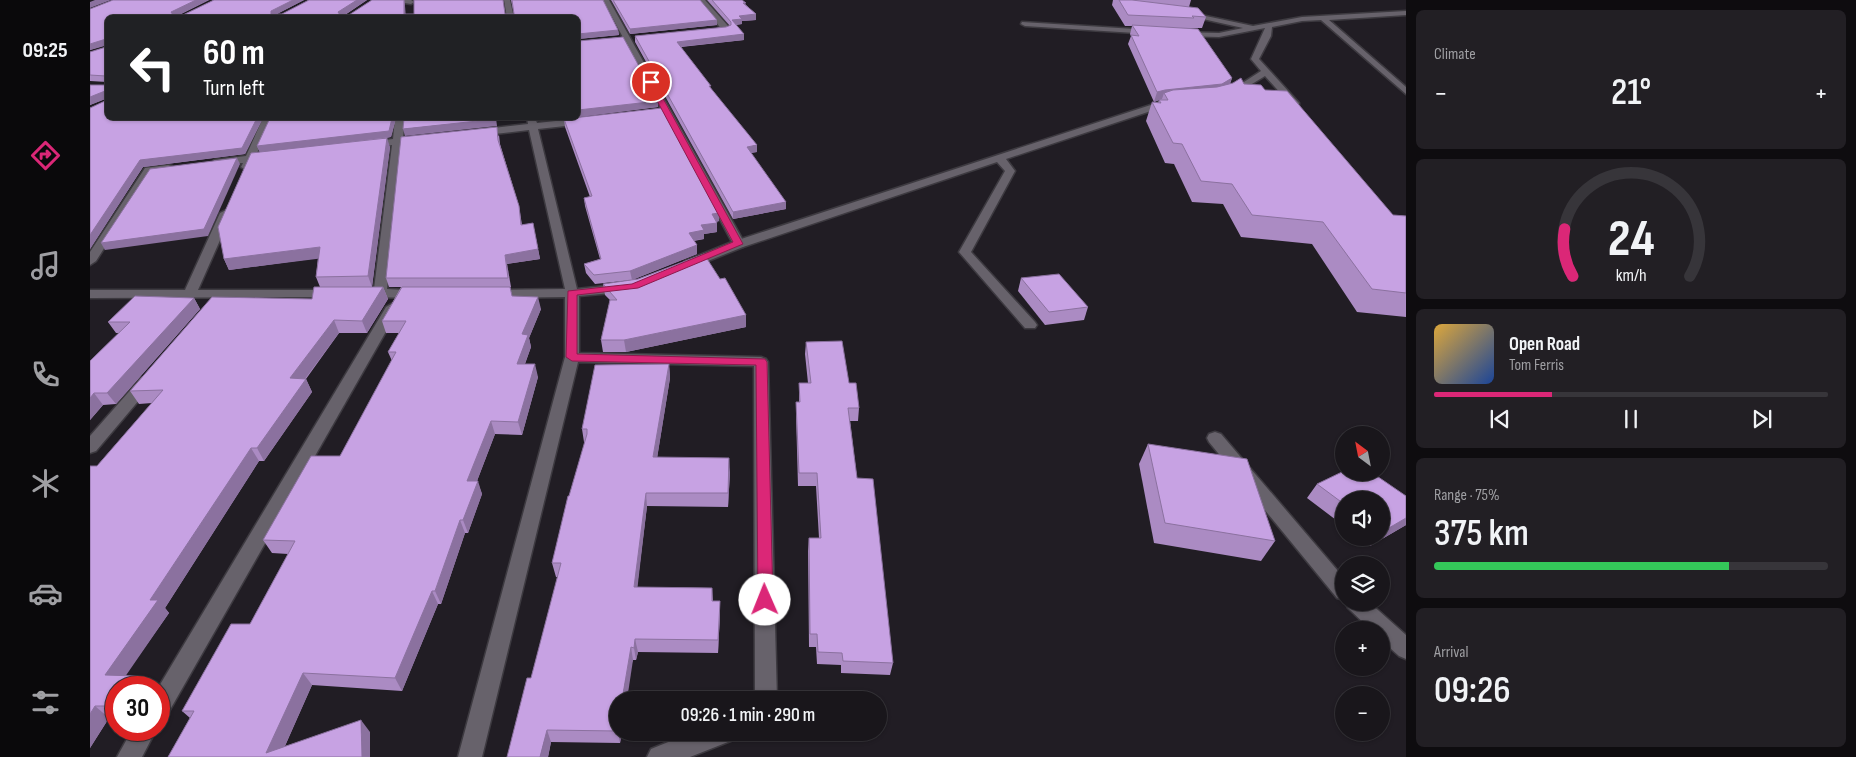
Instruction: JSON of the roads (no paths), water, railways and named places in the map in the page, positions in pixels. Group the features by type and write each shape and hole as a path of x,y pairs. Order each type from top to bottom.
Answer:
{"street":[{"path":"388,0 411,4"},
{"path":"507,0 510,15"},
{"path":"606,0 627,38 662,112 738,244"},
{"path":"701,0 726,29 717,30"},
{"path":"1177,34 1219,35 1302,20 1406,13"},
{"path":"1181,14 1233,22 1257,29"},
{"path":"1323,18 1406,91"},
{"path":"1026,24 1159,33"},
{"path":"1269,27 1268,36 1260,46 1255,59 1304,114"},
{"path":"1222,97 1248,84 1266,72"},
{"path":"678,268 738,244 999,158 1079,134 1165,103 1182,102"},
{"path":"242,177 267,120"},
{"path":"380,293 400,120"},
{"path":"466,134 532,122 590,120"},
{"path":"470,757 572,357 572,293 532,122"},
{"path":"359,146 437,137"},
{"path":"204,164 280,156"},
{"path":"999,158 1010,171 965,252 1030,325"},
{"path":"90,261 148,170 176,167"},
{"path":"190,294 230,204"},
{"path":"476,294 572,293 634,286"},
{"path":"90,294 428,294"},
{"path":"210,309 222,294"},
{"path":"170,688 400,294"},
{"path":"572,357 761,362 766,691"},
{"path":"90,447 153,374"},
{"path":"1215,438 1335,581"},
{"path":"1366,611 1406,649"},
{"path":"129,757 138,741"},
{"path":"659,757 701,741"}]}
